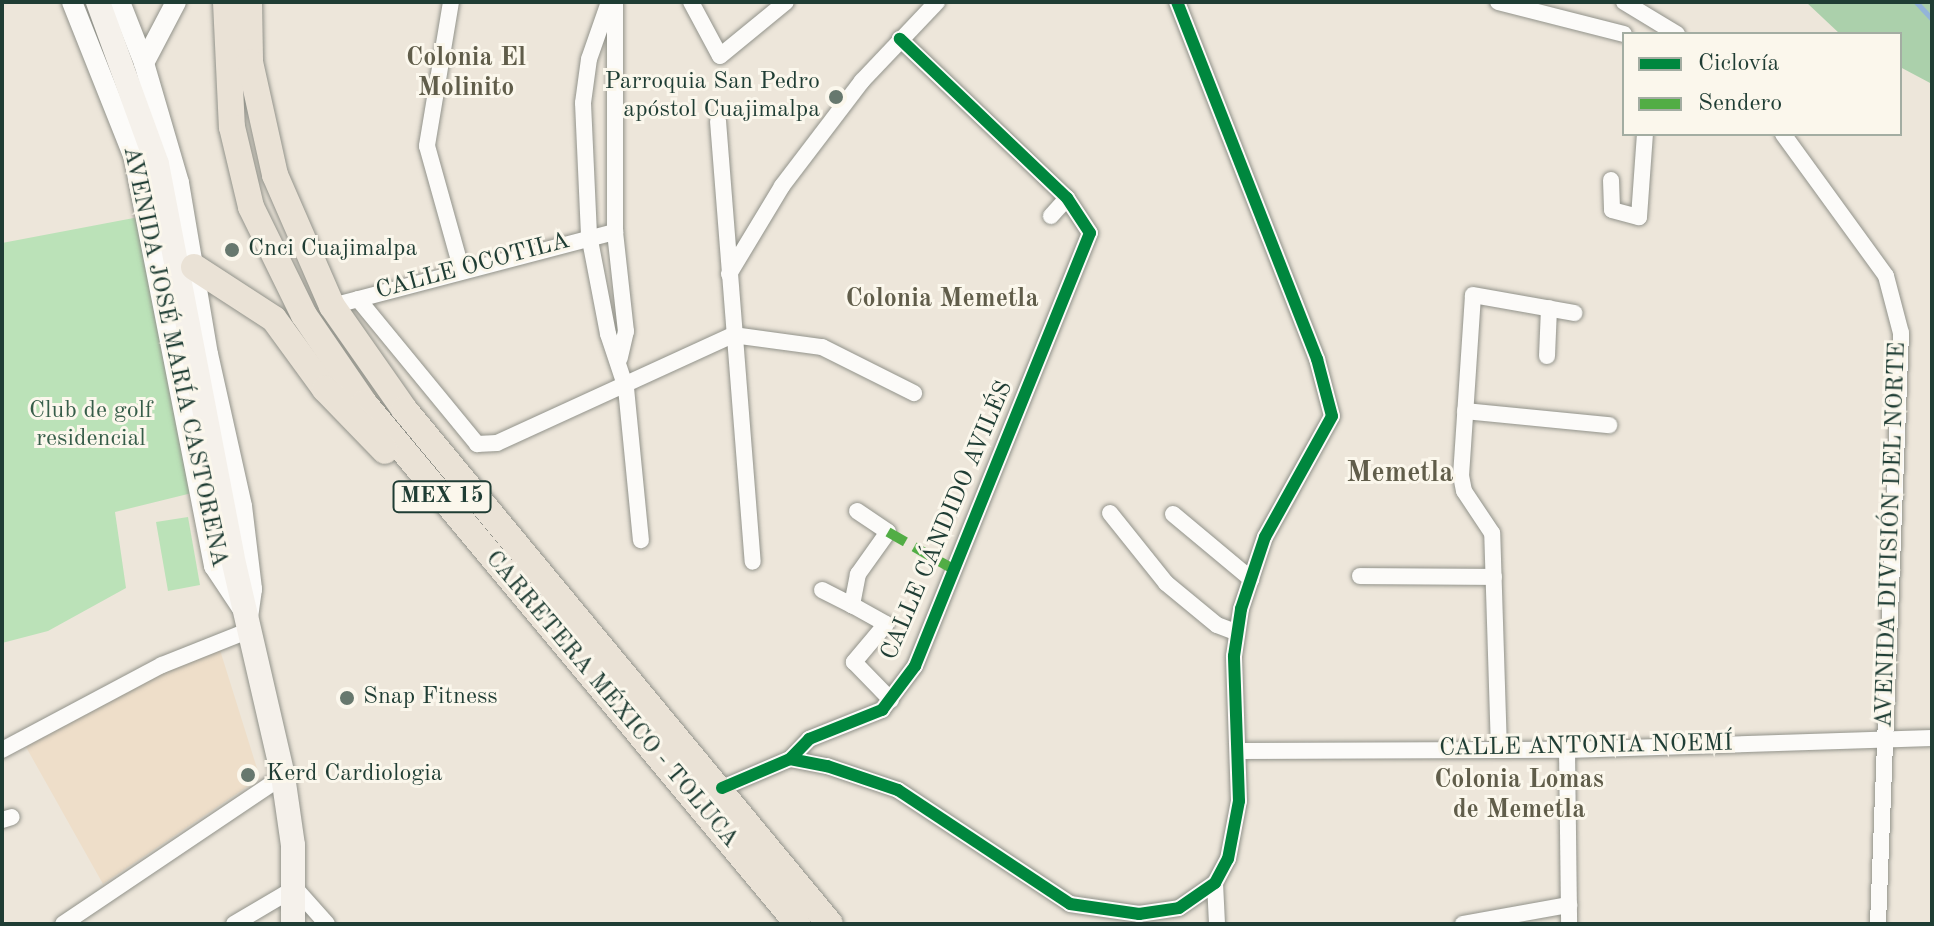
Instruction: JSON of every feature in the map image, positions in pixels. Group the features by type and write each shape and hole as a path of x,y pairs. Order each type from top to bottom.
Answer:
{"main road":[{"name":"AVENIDA JOSÉ MARÍA CASTORENA","path":"98,2 157,164 232,555 283,776 295,888 293,924"},
{"name":"CARRETERA MÉXICO - TOLUCA","path":"226,2 232,127 251,207 304,315 364,403 798,924"},
{"name":"CARRETERA MÉXICO - TOLUCA","path":"249,2 250,62 282,202 332,306 404,409 722,788 830,924"},
{"path":"194,267 274,319 343,409 467,526"}],"street":[{"name":"AVENIDA JOSÉ MARÍA CASTORENA","path":"72,2 134,158 214,566 249,624"},
{"name":"AVENIDA JOSÉ MARÍA CASTORENA","path":"120,2 144,63 179,183 242,506 252,589 249,624"},
{"path":"144,63 176,2"},
{"path":"451,2 427,146 462,271"},
{"path":"612,2 615,232 626,331 620,358"},
{"path":"612,2 589,59 583,103 589,235 608,334 620,358 626,388 641,540"},
{"path":"691,2 720,56 786,2"},
{"path":"729,274 782,186 900,39 937,2"},
{"path":"1177,2 1317,359 1332,416 1278,510 1251,579 1235,632 1239,751 1234,838 1215,883 1217,924"},
{"path":"1498,2 1622,33"},
{"path":"1624,2 1652,28"},
{"path":"900,39 1067,198 1051,216"},
{"path":"718,121 753,562"},
{"path":"1611,180 1612,210 1639,217 1645,136"},
{"name":"AVENIDA DIVISIÓN DEL NORTE","path":"1784,136 1886,276 1900,323 1878,924"},
{"name":"CALLE CÁNDIDO AVILÉS","path":"722,788 790,759 809,739 882,710 915,666 995,458 1088,247 1085,218 1067,198"},
{"name":"CALLE OCOTILA","path":"332,306 589,235 615,232"},
{"path":"1499,750 1492,533 1464,491 1461,476 1473,295 1574,313"},
{"path":"358,299 477,444 497,443 626,388 667,361 733,335 822,347 914,393"},
{"path":"1547,356 1549,308"},
{"path":"1465,411 1609,425"},
{"path":"822,590 852,605 858,574 888,532 857,511"},
{"path":"1110,513 1166,583 1217,625 1235,632"},
{"path":"1173,514 1251,579"},
{"path":"1360,576 1494,577"},
{"name":"CALLE CÁNDIDO AVILÉS","path":"852,605 886,624 854,662 891,700"},
{"path":"2,750 162,665 249,624"},
{"name":"CALLE ANTONIA NOEMÍ","path":"1239,751 1567,750 1932,738"},
{"path":"1567,750 1569,924"},
{"path":"790,759 898,790 1070,904 1139,914 1179,908 1215,883"},
{"path":"63,924 283,776"},
{"path":"234,924 295,888 327,924"},
{"path":"1463,924 1569,905"}],"shaded area":[{"path":"220,650 260,778 103,884 26,747 146,677"}],"green space":[{"path":"1806,2 1932,2 1932,84 1902,68 1902,32 1838,32"},
{"name":"Club de golf residencial","path":"139,217 196,492 115,512 126,588 48,631 2,643 2,243"},
{"path":"188,517 200,585 168,591 156,522"}],"waterway":[{"path":"1916,2 1932,19"}],"marked path":[{"path":"888,532 953,569"}],"cycle path":[{"path":"722,788 790,759 827,766 898,790 1070,904 1139,914 1179,908 1215,883 1228,859 1239,801 1234,656 1241,609 1265,537 1332,416 1317,359 1177,2"},
{"path":"790,759 809,739 882,710 915,666 1090,233 1067,198 900,39"}],"place":[{"name":"Parroquia San Pedro apóstol Cuajimalpa","path":"836,97"},
{"name":"Cnci Cuajimalpa","path":"232,250"},
{"name":"Snap Fitness","path":"347,698"},
{"name":"Kerd Cardiologia","path":"248,775"}],"district":[{"name":"Colonia El Molinito","path":"466,74"},
{"name":"Colonia Memetla","path":"942,300"},
{"name":"Memetla","path":"1400,474"},
{"name":"Colonia Lomas de Memetla","path":"1519,796"}]}
